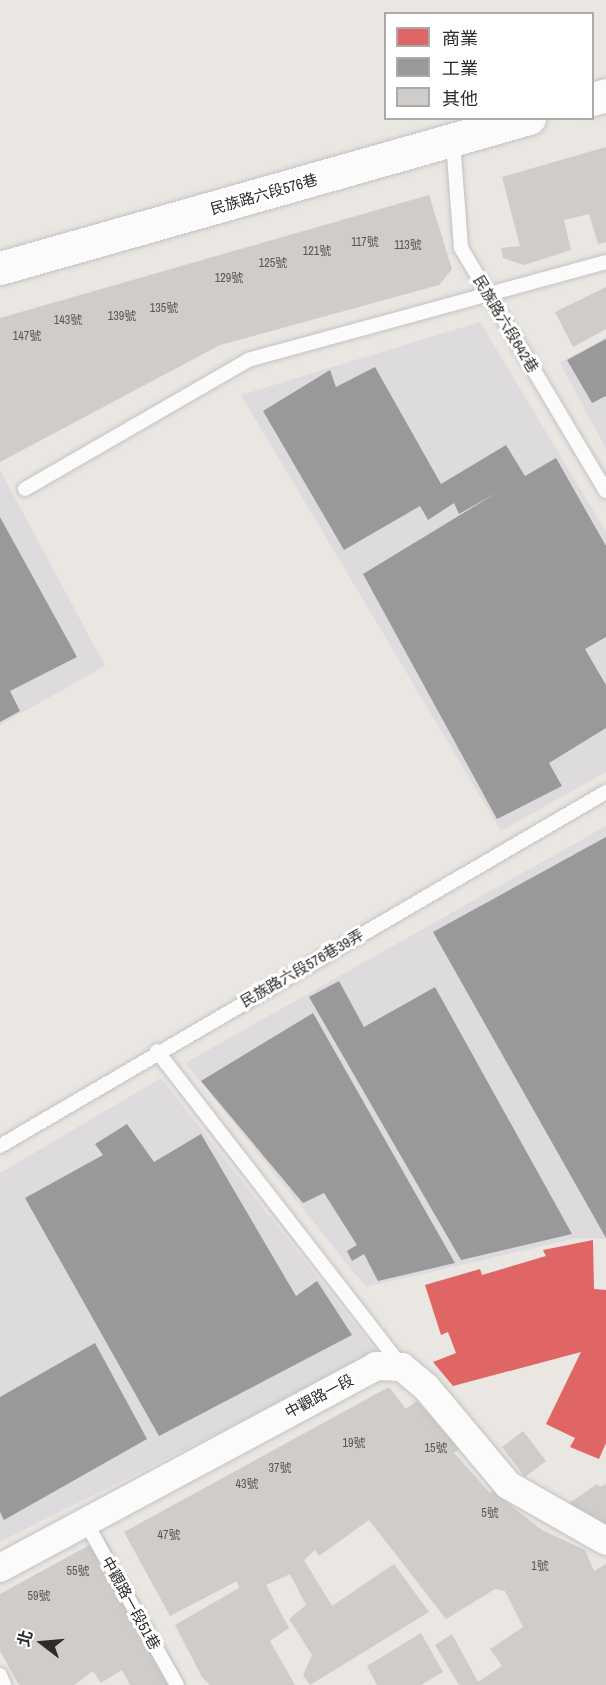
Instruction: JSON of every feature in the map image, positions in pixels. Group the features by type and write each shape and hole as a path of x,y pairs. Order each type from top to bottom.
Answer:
{"street":[{"name":"民族路六段576巷","path":"0,268 522,120"},
{"name":"中觀路一段","path":"0,1568 375,1366 402,1367"},
{"path":"402,1367 426,1387 508,1485 606,1541"}],"lane":[{"name":"民族路六段642巷","path":"453,141 461,248 606,491"},
{"path":"25,489 248,360 606,262"},
{"name":"民族路六段576巷39弄","path":"0,1146 157,1052 606,792"},
{"path":"157,1052 402,1367"},
{"name":"中觀路一段51巷","path":"85,1521 177,1685"},
{"path":"0,1675 4,1685"}],"shaded area":[{"path":"480,322 606,532 606,772 501,831 241,395"},
{"path":"606,337 606,449 560,363"},
{"path":"0,470 105,666 0,725"},
{"path":"606,826 606,1239 577,1238 366,1287 185,1063"},
{"path":"161,1078 377,1353 0,1542 0,1173"}],"building: 商業":[{"path":"593,1240 594,1289 606,1290 606,1443 599,1459 570,1447 575,1438 546,1424 581,1352 453,1386 433,1362 456,1353 448,1332 441,1335 425,1285 480,1269 482,1275 546,1256 543,1250"}],"building: 工業":[{"path":"606,339 606,396 592,403 567,360"},
{"path":"375,367 441,484 506,445 525,476 556,458 606,546 606,637 585,649 606,685 606,728 549,763 562,786 497,819 363,574 498,492 459,514 454,503 428,520 420,506 344,550 263,411 330,370 336,387"},
{"path":"0,517 77,657 10,691 20,711 0,722"},
{"path":"606,837 606,1238 433,932"},
{"path":"339,981 364,1027 435,987 572,1234 461,1260 309,997"},
{"path":"313,1013 455,1263 378,1281 364,1254 352,1261 347,1251 357,1245 324,1193 303,1203 201,1081"},
{"path":"127,1124 154,1162 201,1134 296,1296 317,1281 352,1335 159,1436 25,1198 103,1155 95,1144"},
{"path":"95,1343 147,1439 4,1520 0,1512 0,1397"}],"building: 其他":[{"path":"606,147 606,242 598,244 589,214 564,220 571,250 524,265 503,258 501,248 520,246 502,177"},
{"path":"429,195 452,269 439,285 220,345 0,462 0,318"},
{"path":"606,287 606,329 573,347 555,312"},
{"path":"389,1387 406,1409 417,1401 460,1448 454,1453 490,1493 499,1487 505,1501 542,1530 585,1550 594,1571 606,1564 606,1685 459,1685 435,1645 452,1634 478,1682 502,1666 490,1649 523,1627 505,1591 495,1589 446,1619 369,1520 319,1556 315,1550 304,1560 332,1606 394,1564 429,1612 310,1685 303,1675 312,1655 289,1619 306,1605 290,1574 266,1585 289,1628 270,1641 295,1685 210,1685 202,1677 175,1625 239,1588 237,1581 170,1616 124,1532"},
{"path":"523,1431 546,1461 525,1477 502,1447"},
{"path":"597,1484 600,1487 606,1484 606,1532 562,1508"},
{"path":"104,1537 186,1685 130,1685 122,1670 101,1683 93,1671 74,1685 19,1685 0,1651 0,1594"},
{"path":"421,1633 443,1672 421,1685 377,1685 367,1666"}]}
